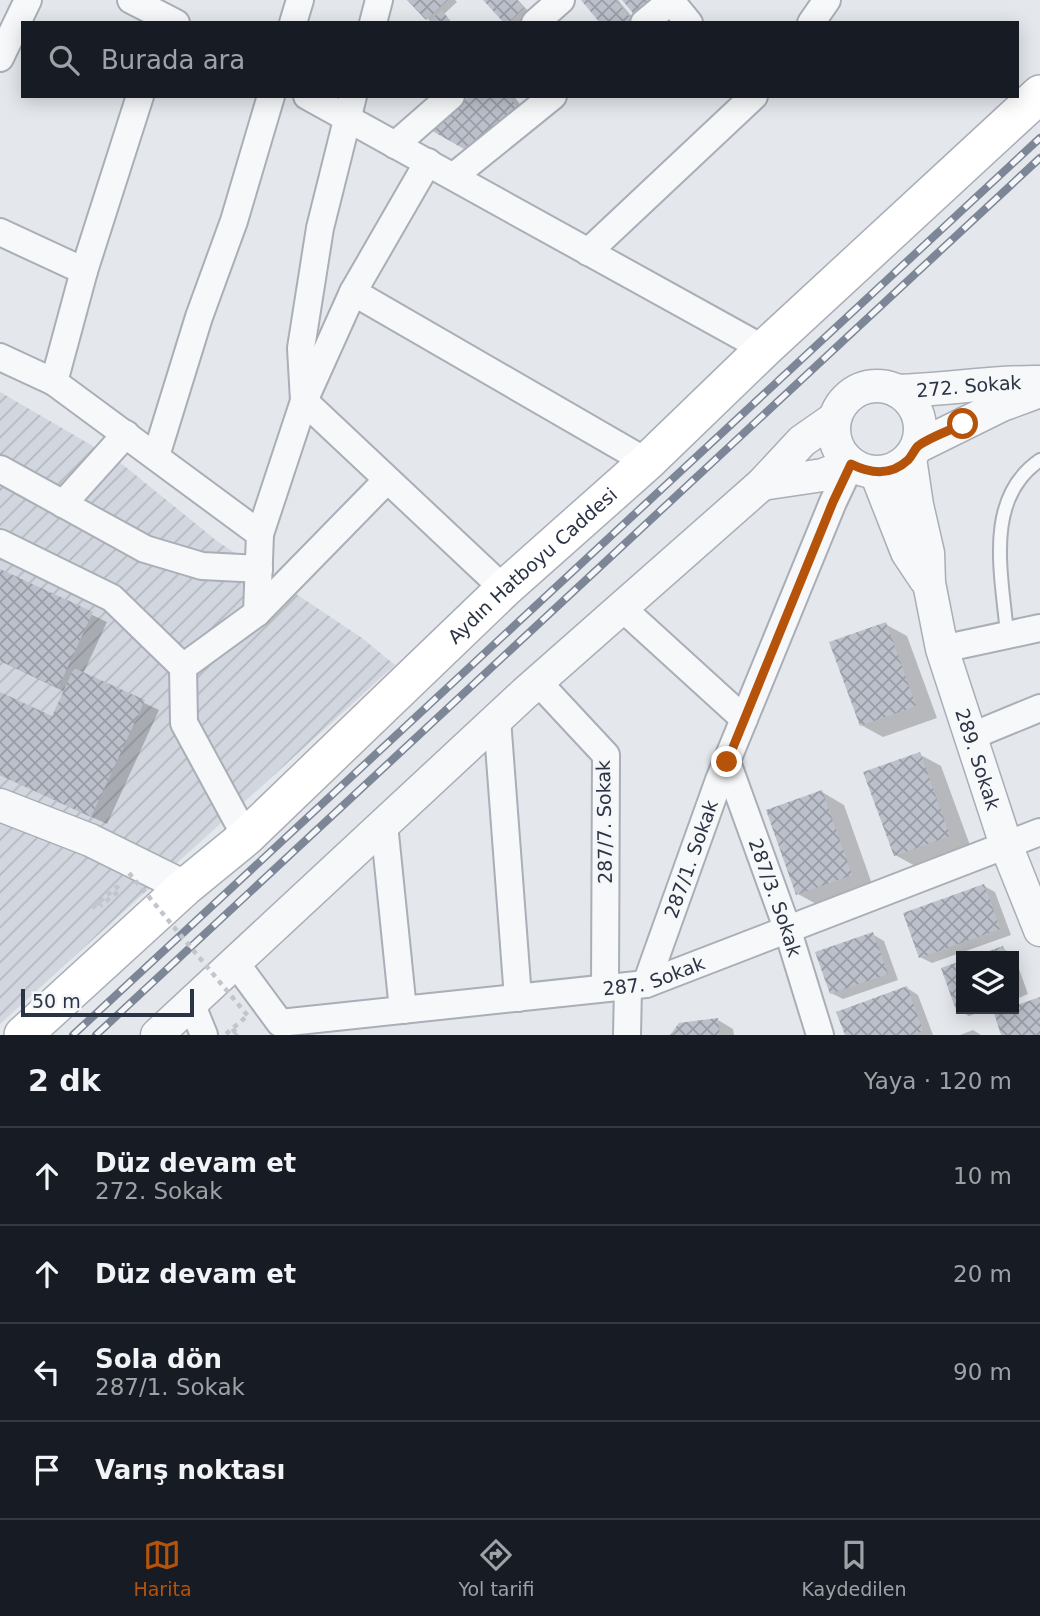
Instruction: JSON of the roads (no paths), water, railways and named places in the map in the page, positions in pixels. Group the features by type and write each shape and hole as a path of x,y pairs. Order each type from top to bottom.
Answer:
{"main road":[{"name":"Aydın Hatboyu Caddesi","path":"23,1035 185,887 246,837 504,589 647,462 764,349 1040,94"}],"street":[{"path":"0,58 28,0"},
{"path":"131,0 164,20"},
{"path":"294,21 300,0"},
{"path":"374,21 379,0"},
{"path":"537,21 561,0"},
{"path":"646,21 671,0 687,21"},
{"path":"812,21 827,0"},
{"path":"54,382 84,271 139,98"},
{"path":"156,456 199,317 234,220 270,98"},
{"path":"314,98 350,108 395,145 764,349"},
{"path":"395,145 449,98"},
{"path":"454,176 551,98"},
{"path":"587,252 750,98"},
{"path":"350,108 320,228 300,348 304,401 504,589"},
{"path":"257,613 260,534 304,401 353,292 428,162"},
{"path":"0,232 84,271"},
{"path":"353,292 647,462"},
{"path":"0,357 54,382 260,534"},
{"name":"272. Sokak","path":"897,391 937,390 1003,382 1040,382"},
{"path":"762,484 863,468 888,471 900,466 914,452 920,434 920,421 908,398 897,391 872,386 860,389 840,406 834,431 842,455 863,468 907,552 929,583"},
{"name":"272. Sokak","path":"914,452 1002,404 1040,391"},
{"path":"157,1035 497,719 762,484 802,441 835,418"},
{"path":"63,504 126,434"},
{"name":"289. Sokak","path":"914,452 917,505 928,553 929,583 942,649 1006,845 1040,930"},
{"name":"287/1. Sokak","path":"626,1035 626,986 727,762 833,502 863,468"},
{"path":"0,470 145,549 202,566 259,569"},
{"path":"184,667 257,613 387,480"},
{"path":"0,543 112,598 184,667 184,723 246,837"},
{"path":"621,607 744,719"},
{"path":"942,649 1040,628"},
{"name":"287/7. Sokak","path":"538,682 606,755 626,986"},
{"path":"972,736 1040,708"},
{"path":"497,719 518,998"},
{"name":"287/3. Sokak","path":"727,762 787,928 820,1035"},
{"path":"0,805 90,839 185,887"},
{"path":"384,824 403,1010"},
{"name":"287. Sokak","path":"235,962 272,1022 626,986 1040,832"},
{"path":"191,1003 204,1035"}],"lane":[{"path":"1007,634 999,550 1005,506 1013,486 1040,460"}],"railway":[{"path":"73,1035 1040,138"},
{"path":"96,1035 1040,158"}]}
